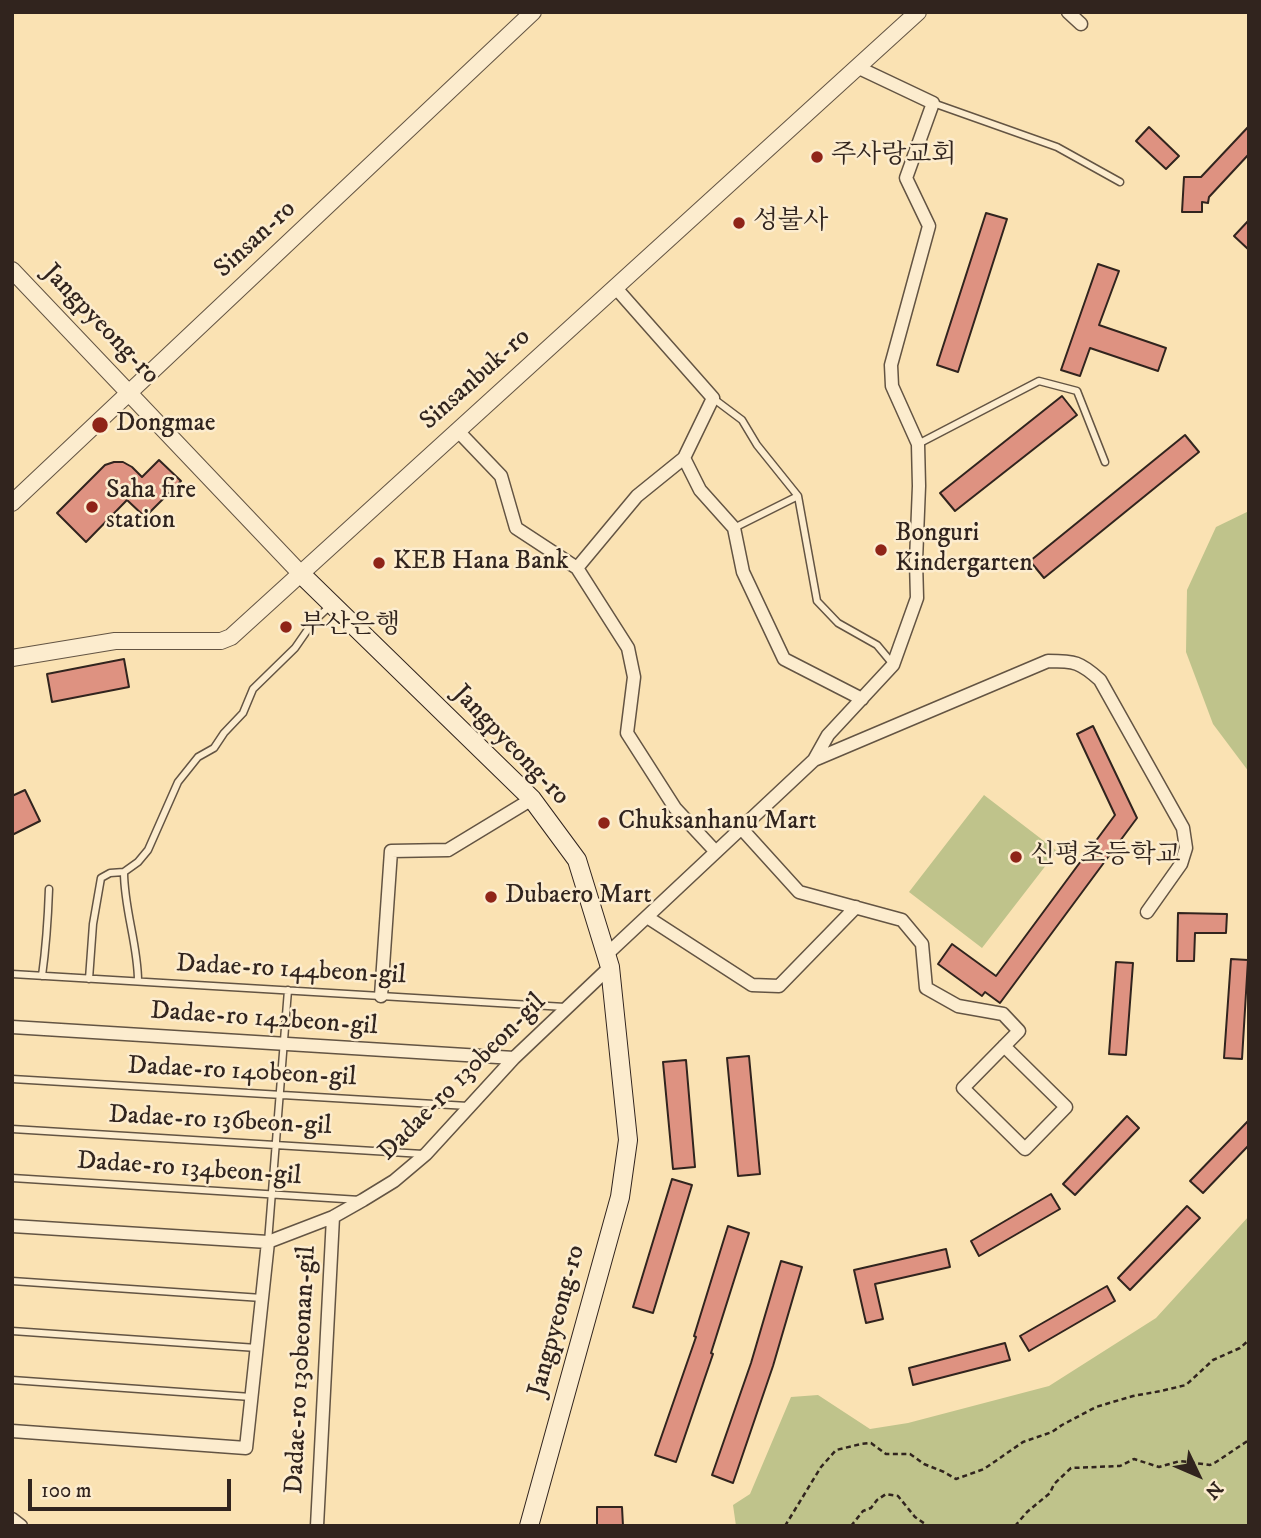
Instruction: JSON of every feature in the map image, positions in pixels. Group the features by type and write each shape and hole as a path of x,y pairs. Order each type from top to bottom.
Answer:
{"main road":[{"name":"Jangpyeong-ro","path":"300,574 531,799 577,860 608,961 628,1140 621,1196 529,1526"}],"street":[{"name":"Sinsan-ro","path":"12,503 533,12"},
{"name":"Sinsanbuk-ro","path":"12,657 115,640 221,641 231,637 918,12"},
{"path":"1068,12 1081,24"},
{"path":"814,760 828,735 893,665 917,598 918,444 892,386 891,365 929,226 906,178 933,103 857,67"},
{"name":"Jangpyeong-ro","path":"12,270 300,574"},
{"path":"577,568 637,496 684,458 713,398 615,287"},
{"path":"457,430 501,476 516,528 577,568 628,648 634,677 627,733 675,808 716,852"},
{"path":"684,458 700,490 734,528 743,572 783,659 862,699"},
{"path":"814,760 1048,661 1069,661 1085,667 1100,680 1183,828 1185,848 1181,863 1147,912"},
{"name":"Dadae-ro 130beon-gil","path":"12,1226 268,1242 333,1216 363,1200 394,1181 426,1154 514,1058 567,1007 647,916 814,760"},
{"path":"381,996 391,851 448,850 531,799"},
{"path":"741,828 799,892 902,920 922,944 926,988 958,1006 1003,1014 1019,1031 1004,1046 963,1088 1025,1149 1066,1107 1004,1046"},
{"path":"647,916 752,985 779,986 856,907"},
{"name":"Dadae-ro 142beon-gil","path":"12,1027 514,1058"},
{"name":"Dadae-ro 130beonan-gil","path":"317,1526 333,1216"},
{"path":"12,1431 246,1448 268,1242"},
{"path":"12,1519 21,1526"}],"lane":[{"path":"933,103 1058,147 1120,182"},
{"path":"918,444 1040,382 1077,391 1105,462"},
{"path":"713,398 742,420 757,445 798,496 817,601 838,623 877,645 893,665"},
{"path":"734,528 798,496"},
{"path":"89,979 93,925 101,878 110,873 124,872 138,862 148,850 178,782 198,757 214,748 223,733 243,713 253,689 295,648 313,622 331,604"},
{"path":"124,872 138,981"},
{"path":"41,976 46,951 49,889"},
{"name":"Dadae-ro 144beon-gil","path":"12,974 567,1007"},
{"path":"268,1242 288,990"},
{"name":"Dadae-ro 140beon-gil","path":"12,1079 469,1107"},
{"name":"Dadae-ro 136beon-gil","path":"12,1129 426,1154"},
{"name":"Dadae-ro 134beon-gil","path":"12,1178 363,1200"},
{"path":"12,1281 262,1298"},
{"path":"12,1331 257,1349"},
{"path":"12,1380 251,1397"}],"path":[{"path":"785,1526 821,1467 836,1450 871,1443 886,1454 910,1454 924,1464 956,1479 966,1477 984,1469 1023,1442 1052,1432 1096,1408 1133,1395 1186,1385 1213,1360 1240,1348 1249,1340"},
{"path":"1015,1526 1072,1468 1120,1466 1134,1459 1158,1467 1180,1461 1209,1465 1249,1440"},
{"path":"850,1526 863,1511 871,1508 886,1494 898,1496 915,1517 928,1526"}],"green space":[{"path":"1249,511 1249,772 1213,724 1186,652 1187,590 1216,527"},
{"path":"984,795 1057,851 982,948 909,892"},
{"path":"1249,1216 1249,1526 736,1526 733,1505 750,1494 791,1397 818,1395 870,1429 908,1423 1049,1386 1156,1318"}],"building":[{"path":"1249,126 1249,154 1209,197 1208,203 1202,202 1202,212 1182,212 1184,177 1201,177"},
{"path":"1149,127 1179,156 1166,169 1136,141"},
{"path":"986,213 1007,219 958,372 937,365"},
{"path":"1249,220 1249,250 1234,236"},
{"path":"1098,264 1119,271 1099,325 1166,348 1158,371 1090,348 1080,376 1061,370"},
{"path":"1062,396 1077,415 955,511 940,493"},
{"path":"1185,435 1199,452 1044,578 1030,561"},
{"name":"Saha fire station","path":"159,460 181,481 145,517 127,500 86,542 57,513 105,465 123,462 142,477"},
{"path":"124,659 129,687 52,702 47,674"},
{"path":"1093,726 1137,818 1000,1003 985,992 982,996 938,964 952,944 996,976 1115,815 1077,734"},
{"path":"25,790 40,821 12,835 12,796"},
{"path":"1178,913 1227,914 1226,933 1195,933 1194,961 1177,961"},
{"path":"1231,959 1248,960 1242,1059 1224,1058"},
{"path":"1116,962 1133,963 1126,1055 1109,1054"},
{"path":"749,1056 760,1174 738,1176 727,1058"},
{"path":"686,1060 695,1167 673,1169 663,1062"},
{"path":"1127,1116 1139,1128 1075,1195 1063,1184"},
{"path":"1249,1120 1249,1145 1203,1193 1190,1181"},
{"path":"672,1179 692,1185 653,1313 633,1307"},
{"path":"1051,1194 1060,1209 979,1256 971,1241"},
{"path":"1187,1206 1200,1218 1130,1290 1118,1278"},
{"path":"728,1226 749,1233 711,1353 713,1354 676,1462 655,1455 696,1337 694,1336"},
{"path":"946,1249 950,1267 875,1284 883,1319 866,1323 854,1270"},
{"path":"781,1261 802,1267 773,1366 733,1483 712,1475 751,1363"},
{"path":"1107,1286 1115,1301 1029,1351 1020,1336"},
{"path":"1005,1343 1010,1360 913,1385 909,1368"},
{"path":"597,1507 622,1507 623,1526 597,1526"}],"place":[{"name":"주사랑교회","path":"817,157"},
{"name":"성불사","path":"739,223"},
{"name":"Dongmae","path":"100,425"},
{"name":"Saha fire station","path":"92,507"},
{"name":"Bonguri Kindergarten","path":"881,550"},
{"name":"KEB Hana Bank","path":"379,563"},
{"name":"부산은행","path":"286,627"},
{"name":"Chuksanhanu Mart","path":"604,823"},
{"name":"신평초등학교","path":"1016,857"},
{"name":"Dubaero Mart","path":"491,897"}]}
